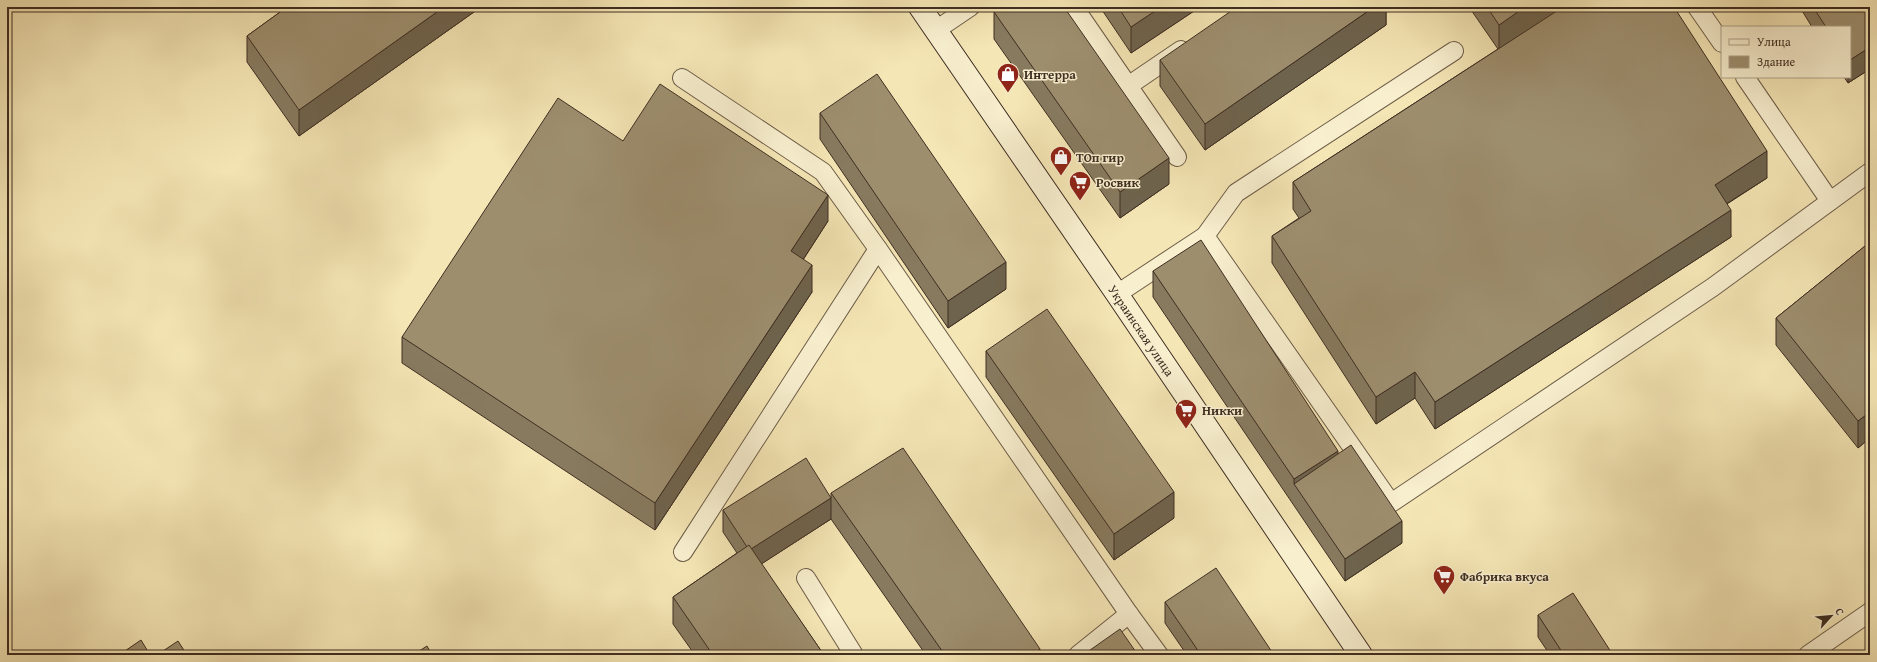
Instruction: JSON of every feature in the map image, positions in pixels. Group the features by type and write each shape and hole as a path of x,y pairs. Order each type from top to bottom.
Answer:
{"main road":[{"name":"Украинская улица","path":"920,7 1117,294 1361,655"}],"lane":[{"path":"936,30 970,7"},
{"path":"1074,7 1177,157"},
{"path":"1697,7 1721,42"},
{"path":"1128,86 1193,42"},
{"path":"1117,294 1205,236 1236,193 1454,51"},
{"path":"682,78 823,172 878,249 1129,614 1159,655"},
{"path":"1746,78 1830,201"},
{"path":"1205,236 1391,503 1713,287 1870,172"},
{"path":"683,552 878,249"},
{"path":"806,578 854,655"},
{"path":"1808,655 1870,612"},
{"path":"1078,655 1129,614"}],"building":[{"path":"287,7 444,7 299,110 247,36"},
{"path":"1002,7 1064,7 1169,158 1120,192 994,12"},
{"path":"1118,7 1161,7 1131,27"},
{"path":"1237,7 1374,7 1205,124 1160,60"},
{"path":"1487,7 1525,7 1499,25"},
{"path":"1563,7 1674,7 1767,151 1715,185 1731,210 1435,402 1415,372 1376,397 1272,236 1311,211 1293,182"},
{"path":"1813,7 1870,7 1870,47 1851,59 1851,26 1825,26"},
{"path":"877,74 1006,262 948,301 820,113"},
{"path":"660,84 828,195 791,251 812,265 655,503 402,337 558,98 623,141"},
{"path":"1201,240 1338,451 1294,479 1153,271"},
{"path":"1870,242 1870,412 1858,421 1776,318"},
{"path":"1047,309 1174,492 1114,534 986,351"},
{"path":"1351,445 1402,521 1345,559 1294,484"},
{"path":"903,448 1040,649 1031,655 945,655 831,493"},
{"path":"806,458 831,498 751,549 749,545 747,547 723,510"},
{"path":"749,545 824,655 713,655 673,597"},
{"path":"1216,568 1274,655 1201,655 1165,602"},
{"path":"1573,593 1613,655 1564,655 1538,615"},
{"path":"1120,629 1138,655 1083,655"},
{"path":"141,640 150,655 119,655"},
{"path":"178,641 187,655 157,655"},
{"path":"427,646 432,655 413,655"}],"place":[{"name":"Интерра","path":"1008,94"},
{"name":"ТОп гир","path":"1061,176"},
{"name":"Росвик","path":"1080,202"},
{"name":"Никки","path":"1186,430"},
{"name":"Фабрика вкуса","path":"1444,596"}]}
